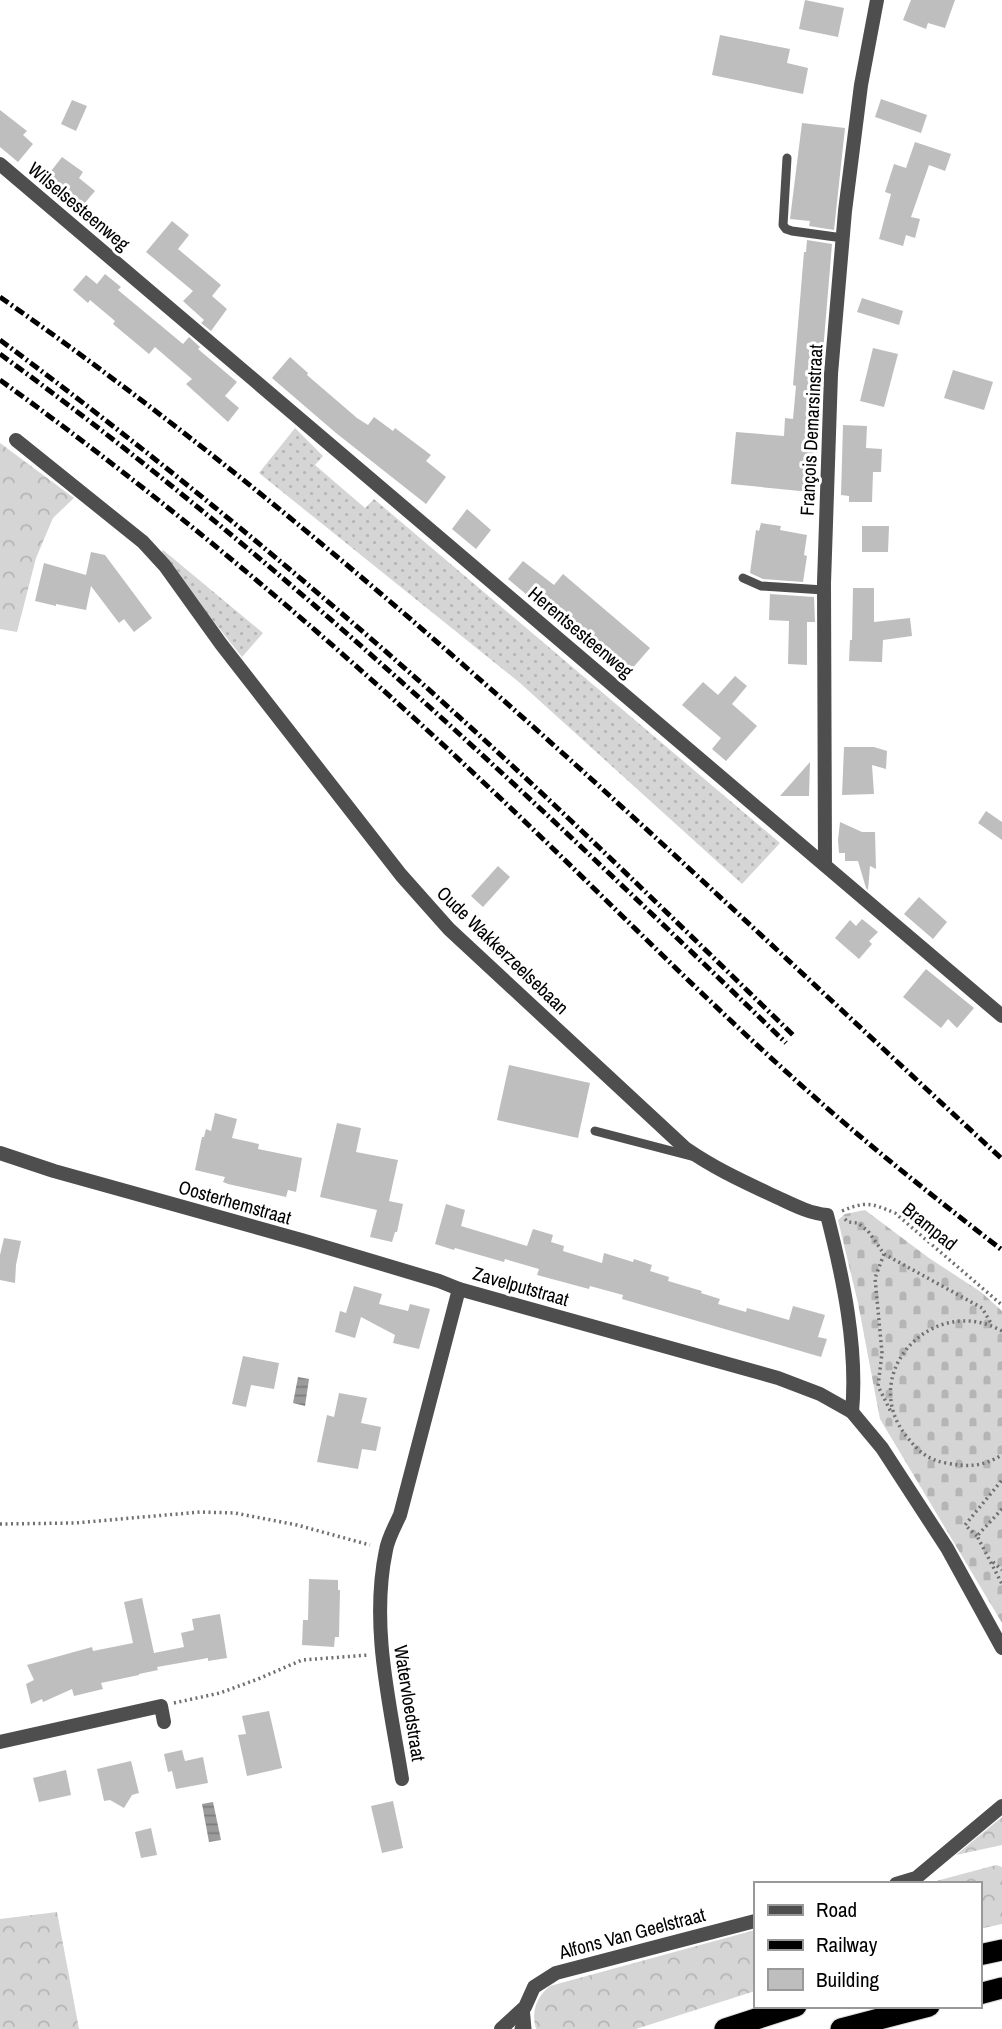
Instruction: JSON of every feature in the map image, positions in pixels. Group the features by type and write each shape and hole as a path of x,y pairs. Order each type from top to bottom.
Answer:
{"highway":[{"path":"725,2029 790,2008"},
{"path":"841,2029 921,2008"}],"street":[{"name":"François Demarsinstraat","path":"825,866 824,590 831,374 843,238 861,85 877,0"},
{"name":"Wilselsesteenweg","path":"0,164 134,277"},
{"name":"Herentsesteenweg","path":"134,277 1002,1016"},
{"name":"Oude Wakkerzeelsebaan","path":"16,440 144,542 401,875 449,929 685,1149 712,1166 812,1214 827,1215 846,1305 854,1382 852,1412"},
{"name":"Oosterhemstraat","path":"0,1153 54,1171 305,1241 459,1289"},
{"name":"Zavelputstraat","path":"386,1548 400,1515 459,1289 778,1378 820,1394 852,1412 882,1448 947,1548 1002,1648"},
{"name":"Watervloedstraat","path":"386,1548 381,1590 381,1655 402,1779"},
{"path":"0,1742 161,1706 164,1722"},
{"path":"903,1882 916,1878 1002,1806"},
{"name":"Alfons Van Geelstraat","path":"501,2029 524,2007 534,1987 556,1973 754,1921"}],"lane":[{"path":"787,158 783,225 792,231 843,238"},
{"path":"743,578 761,586 824,590"},
{"path":"595,1131 702,1159"},
{"path":"519,2029 524,2007"},
{"path":"524,2007 527,2029"}],"path":[{"name":"Brampad","path":"884,1254 868,1231 858,1223 848,1222 838,1212 859,1204 873,1204 895,1213 1002,1305"},
{"path":"992,1325 982,1308 884,1254 875,1278 883,1353 878,1386 898,1426 919,1451 936,1461 966,1467 990,1462 1002,1455"},
{"path":"898,1426 892,1407 891,1382 906,1349 920,1334 944,1322 968,1320 992,1325 1002,1331"},
{"path":"1002,1480 965,1525 977,1536 1002,1584"},
{"path":"977,1536 1002,1509"},
{"path":"0,1524 75,1523 200,1512 235,1513 297,1525 386,1548"},
{"path":"990,1559 1002,1570"},
{"path":"161,1706 220,1693 302,1660 381,1655"}],"green space":[{"path":"295,428 323,456 315,465 365,508 374,499 780,843 742,884 520,683 259,473"},
{"path":"0,443 74,498 53,518 36,558 17,632 0,629"},
{"path":"163,550 263,633 242,657 160,554"},
{"path":"865,1210 929,1258 981,1292 1002,1311 1002,1623 880,1419 858,1303 838,1220 845,1214"},
{"path":"1002,1817 1002,1845 956,1855"},
{"path":"996,1865 1002,1867 1002,1924 981,1929 981,1882 932,1882"},
{"path":"57,1912 79,2029 0,2029 0,1919"},
{"path":"754,1930 754,1991 636,2029 536,2029 536,2005 550,1986"}],"shaded area":[{"path":"298,1377 309,1379 305,1406 293,1403"},
{"path":"213,1802 221,1840 209,1842 202,1804"}],"building":[{"path":"805,0 844,8 838,37 799,29"},
{"path":"911,0 955,0 945,28 928,23 926,29 903,20"},
{"path":"720,35 790,49 787,63 808,68 803,94 712,75"},
{"path":"881,99 927,115 921,133 875,117"},
{"path":"72,100 87,106 76,131 61,124"},
{"path":"0,110 27,131 23,135 33,144 18,162 0,147"},
{"path":"802,123 845,128 834,230 809,226 810,221 790,219"},
{"path":"915,142 951,154 945,171 929,165 911,217 920,219 915,238 906,235 903,246 879,239 891,194 885,192 894,164 906,168"},
{"path":"62,157 83,172 79,178 95,191 79,210 41,184"},
{"path":"172,221 189,235 178,249 221,285 212,296 227,309 211,331 201,323 204,320 183,301 193,291 146,252"},
{"path":"807,240 832,244 820,388 813,387 811,418 817,419 810,492 731,484 736,432 784,436 785,418 793,419 796,386 793,385"},
{"path":"105,274 121,287 118,290 183,344 189,337 200,347 198,349 237,382 225,396 239,408 228,422 186,384 192,379 155,347 149,354 113,324 115,321 73,290 86,275 97,284"},
{"path":"862,298 903,311 899,325 857,312"},
{"path":"873,348 898,354 884,407 860,401"},
{"path":"290,357 357,418 368,425 374,417 393,431 395,428 431,455 426,461 446,477 426,504 272,378"},
{"path":"953,370 993,382 984,410 944,398"},
{"path":"843,425 867,426 866,448 882,449 881,472 873,472 872,502 849,502 849,496 841,495"},
{"path":"467,509 491,530 476,549 452,529"},
{"path":"761,523 781,526 780,530 807,535 803,582 763,579 750,573 756,530 759,531"},
{"path":"862,526 889,526 888,552 862,552"},
{"path":"91,552 105,555 152,618 134,632 124,619 119,623 91,586 86,610 35,601 44,563 86,575"},
{"path":"523,561 554,585 563,574 650,648 631,670 564,613 558,621 508,579"},
{"path":"853,588 874,588 874,622 910,618 912,636 883,640 882,662 849,661"},
{"path":"770,594 814,597 815,622 807,622 807,665 788,664 789,621 769,620"},
{"path":"735,676 747,686 732,704 757,726 726,761 712,749 721,738 682,705 703,682 718,695"},
{"path":"844,747 874,747 887,751 886,769 872,765 874,794 842,795"},
{"path":"810,762 809,796 780,796"},
{"path":"986,811 1002,822 1002,840 978,823"},
{"path":"840,822 862,832 875,832 876,869 870,866 868,890 858,861 845,861 845,853 839,853"},
{"path":"498,866 510,877 483,907 471,896"},
{"path":"919,897 947,922 933,939 904,914"},
{"path":"862,919 878,932 869,941 872,944 859,959 835,938 850,920 856,926"},
{"path":"926,969 974,1008 957,1028 948,1019 941,1028 903,997"},
{"path":"509,1065 590,1083 578,1138 497,1120"},
{"path":"215,1113 237,1119 232,1138 259,1144 258,1149 302,1158 296,1192 288,1190 286,1197 228,1184 223,1182 225,1177 195,1170 202,1137 206,1129 211,1131"},
{"path":"337,1123 361,1128 356,1152 398,1160 389,1201 403,1204 392,1242 370,1237 377,1210 320,1197"},
{"path":"446,1204 465,1210 461,1226 527,1246 533,1229 553,1235 551,1242 564,1246 563,1251 602,1263 604,1253 633,1262 634,1259 652,1265 650,1271 669,1277 668,1281 720,1299 718,1304 746,1312 747,1308 789,1320 793,1306 825,1315 818,1337 827,1339 821,1357 622,1299 623,1295 537,1275 539,1269 505,1259 504,1262 435,1244"},
{"path":"4,1238 21,1241 15,1283 0,1280 0,1255"},
{"path":"354,1286 382,1294 379,1304 408,1311 410,1304 430,1309 419,1349 393,1343 395,1335 361,1317 355,1338 335,1332 340,1311 346,1313"},
{"path":"243,1356 279,1363 274,1389 251,1385 246,1407 232,1404"},
{"path":"339,1393 367,1398 361,1423 381,1427 376,1451 362,1449 358,1469 317,1462 327,1415 334,1417"},
{"path":"309,1579 338,1580 339,1637 335,1637 334,1647 302,1645 303,1620 308,1620"},
{"path":"142,1598 154,1653 184,1647 181,1633 194,1630 192,1619 220,1614 227,1658 208,1661 208,1658 157,1667 158,1670 101,1683 103,1689 74,1696 72,1689 43,1702 42,1699 31,1704 26,1684 34,1680 27,1665 92,1647 93,1651 133,1643 124,1602"},
{"path":"269,1711 282,1768 247,1776 238,1735 246,1734 242,1716"},
{"path":"182,1750 185,1761 203,1757 208,1783 176,1789 164,1754"},
{"path":"131,1761 139,1793 132,1795 124,1808 110,1800 104,1801 97,1769"},
{"path":"66,1770 71,1795 39,1802 33,1778"},
{"path":"393,1801 403,1848 382,1853 371,1806"},
{"path":"151,1828 157,1855 141,1858 135,1832"}],"railway":[{"path":"0,297 134,394 264,496 391,602 638,822 1002,1159"},
{"path":"0,340 195,491 384,650 642,888 793,1035"},
{"path":"0,354 206,514 306,598 501,773 786,1043"},
{"path":"0,380 187,523 307,623 482,781 791,1076 869,1144 1002,1250"}]}
